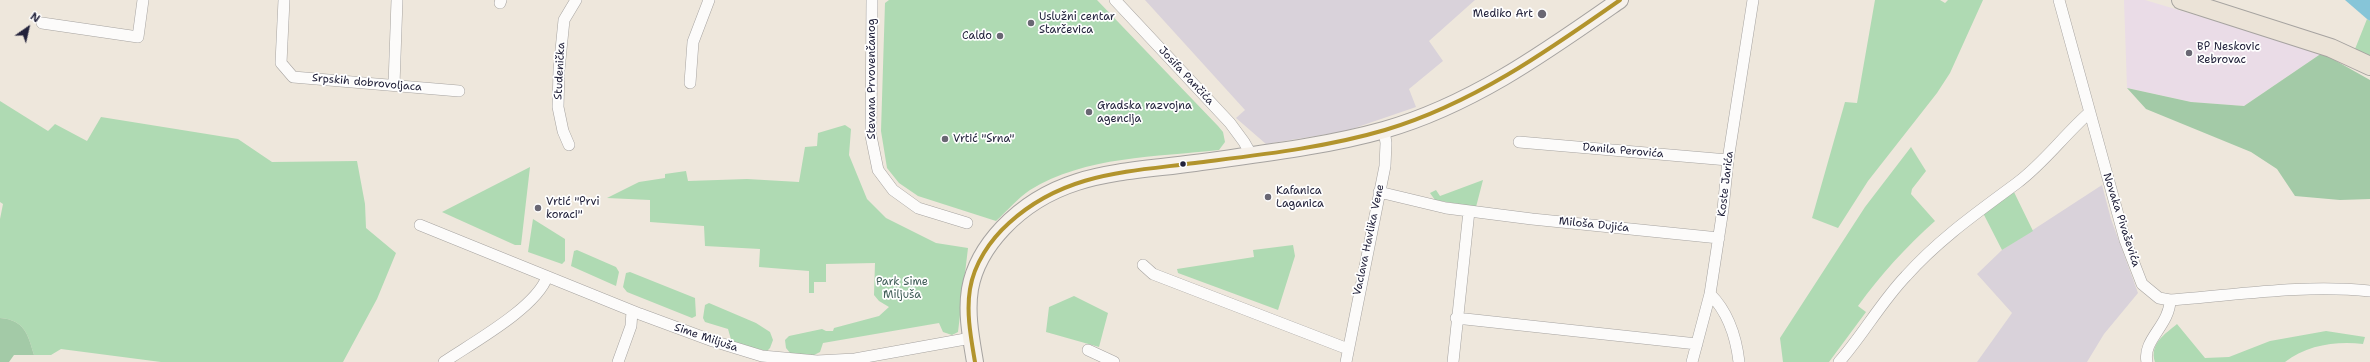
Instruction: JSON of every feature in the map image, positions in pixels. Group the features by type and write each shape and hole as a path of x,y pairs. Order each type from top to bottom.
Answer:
{"main road":[{"path":"2181,0 2331,48 2370,66"}],"street":[{"path":"42,23 138,37 143,0"},
{"name":"Srpskih dobrovoljaca","path":"284,0 281,63 293,77 459,91"},
{"path":"394,85 397,0"},
{"name":"Studenička","path":"569,144 563,130 558,107 558,70 564,20 576,0"},
{"path":"690,83 693,42 709,0"},
{"name":"Stevana Prvovenčanog","path":"872,0 871,136 878,170 894,190 918,208 967,223"},
{"name":"Josifa Pančića","path":"1115,0 1230,124 1244,142 1252,156"},
{"path":"975,362 968,318 970,289 982,255 990,243 1016,215 1039,198 1076,181 1117,172 1252,156 1384,130 1428,115 1506,77 1620,0"},
{"name":"Koste Jarića","path":"1710,294 1752,0"},
{"name":"Novaka Pivaševića","path":"2058,0 2125,240 2139,277 2152,294 2159,298 2170,300 2277,289 2346,288 2370,291"},
{"path":"1839,362 1894,288 1930,251 1982,207 2028,174 2067,133 2089,113"},
{"name":"Vaclava Havlika Vene","path":"1346,362 1385,166 1386,143 1384,130"},
{"name":"Danila Perovića","path":"1519,142 1728,160"},
{"name":"Miloša Dujića","path":"1379,192 1446,208 1719,238"},
{"path":"1453,362 1456,318 1469,211"},
{"name":"Sime Miljuša","path":"420,225 632,311 712,341 762,356 817,361 855,359 971,338"},
{"path":"1143,265 1153,274 1348,349"},
{"path":"444,362 519,311 541,290 547,277"},
{"path":"1692,362 1710,294"},
{"path":"1710,294 1722,306 1729,322 1739,362"},
{"path":"2147,362 2146,351 2167,317 2170,300"},
{"path":"618,362 631,326 632,311"},
{"path":"1456,318 1697,344"},
{"path":"1088,350 1114,362"}],"shaded area":[{"path":"1145,0 1475,0 1429,41 1443,61 1409,89 1416,107 1346,131 1266,144 1236,118 1245,110"},
{"path":"2124,0 2145,0 2322,53 2244,106 2191,102 2127,88"},
{"path":"2102,185 2111,219 2138,293 2104,334 2087,362 1977,362 2012,313 1977,274 2002,250"}],"green space":[{"path":"889,0 1097,0 1218,126 1223,132 1225,142 1219,150 1122,160 1074,170 1051,179 1030,190 996,221 918,196 899,183 887,168 881,131 885,3"},
{"path":"1875,0 1940,0 1945,3 1948,0 1983,0 1950,73 1937,93 1868,181 1838,228 1812,218 1845,102 1857,103"},
{"path":"2367,19 2370,21 2370,56 2355,49"},
{"path":"2322,53 2370,80 2370,199 2340,200 2295,196 2277,169 2251,152 2146,109 2127,88 2191,102 2244,106"},
{"path":"0,101 48,131 55,124 87,141 101,117 238,139 272,162 357,161 365,204 366,228 396,253 377,299 343,362 161,362 61,349 51,355 34,355 30,341 20,325 8,319 0,318 0,219 3,204 0,202"},
{"name":"Park Sime Miljuša","path":"845,125 851,129 849,155 867,199 886,218 936,243 968,248 958,332 952,335 943,332 939,323 823,343 820,352 814,355 791,354 786,348 785,340 789,336 822,329 826,331 833,331 834,328 879,316 889,307 879,301 874,295 875,263 826,264 826,282 814,282 814,293 809,293 809,271 759,267 760,249 705,246 704,226 650,222 650,200 607,198 639,182 665,178 665,174 686,171 688,181 747,179 799,182 805,147 817,146 818,133"},
{"path":"1911,147 1926,171 1912,189 1911,194 1935,221 1894,261 1867,294 1858,306 1866,312 1829,362 1783,362 1780,338 1865,207"},
{"path":"530,167 521,245 515,245 442,212"},
{"path":"1483,180 1476,207 1435,200 1430,193 1436,190 1440,196"},
{"path":"2013,190 2033,231 2002,250 1982,211"},
{"path":"533,219 565,239 565,261 562,264 528,252"},
{"path":"1293,245 1295,256 1278,310 1178,273 1177,269 1254,257 1253,250"},
{"path":"577,250 616,267 619,272 616,286 571,266 574,251"},
{"path":"630,272 695,298 696,316 692,318 627,292 623,287 626,273"},
{"path":"1074,296 1108,313 1099,347 1046,332 1049,307"},
{"path":"709,303 756,323 770,332 773,340 770,348 767,351 732,343 728,329 705,322 703,318 705,305"},
{"path":"0,318 8,319 20,325 30,341 34,355 14,355 9,362 0,362"},
{"path":"2177,324 2205,358 2229,357 2270,341 2326,331 2365,337 2363,344 2343,343 2312,348 2285,362 2155,362 2154,350 2156,345 2163,336"}],"water":[{"path":"2345,0 2370,0 2370,21 2367,19"}],"transit line":[{"path":"975,362 969,307 970,289 975,271 984,253 995,237 1030,206 1074,184 1097,178 1145,169 1267,154 1338,142 1385,130 1417,119 1448,106 1507,75 1564,39 1620,0"}],"place":[{"name":"Mediko Art","path":"1542,14"},
{"name":"Uslužni centar Starčevica","path":"1031,23"},
{"name":"Caldo","path":"1000,36"},
{"name":"BP Neskovic Rebrovac","path":"2189,53"},
{"name":"Gradska razvojna agencija","path":"1089,112"},
{"name":"Vrtić \"Srna\"","path":"945,139"},
{"name":"Kafanica Laganica","path":"1268,197"},
{"name":"Vrtić \"Prvi koraci\"","path":"538,208"}]}
